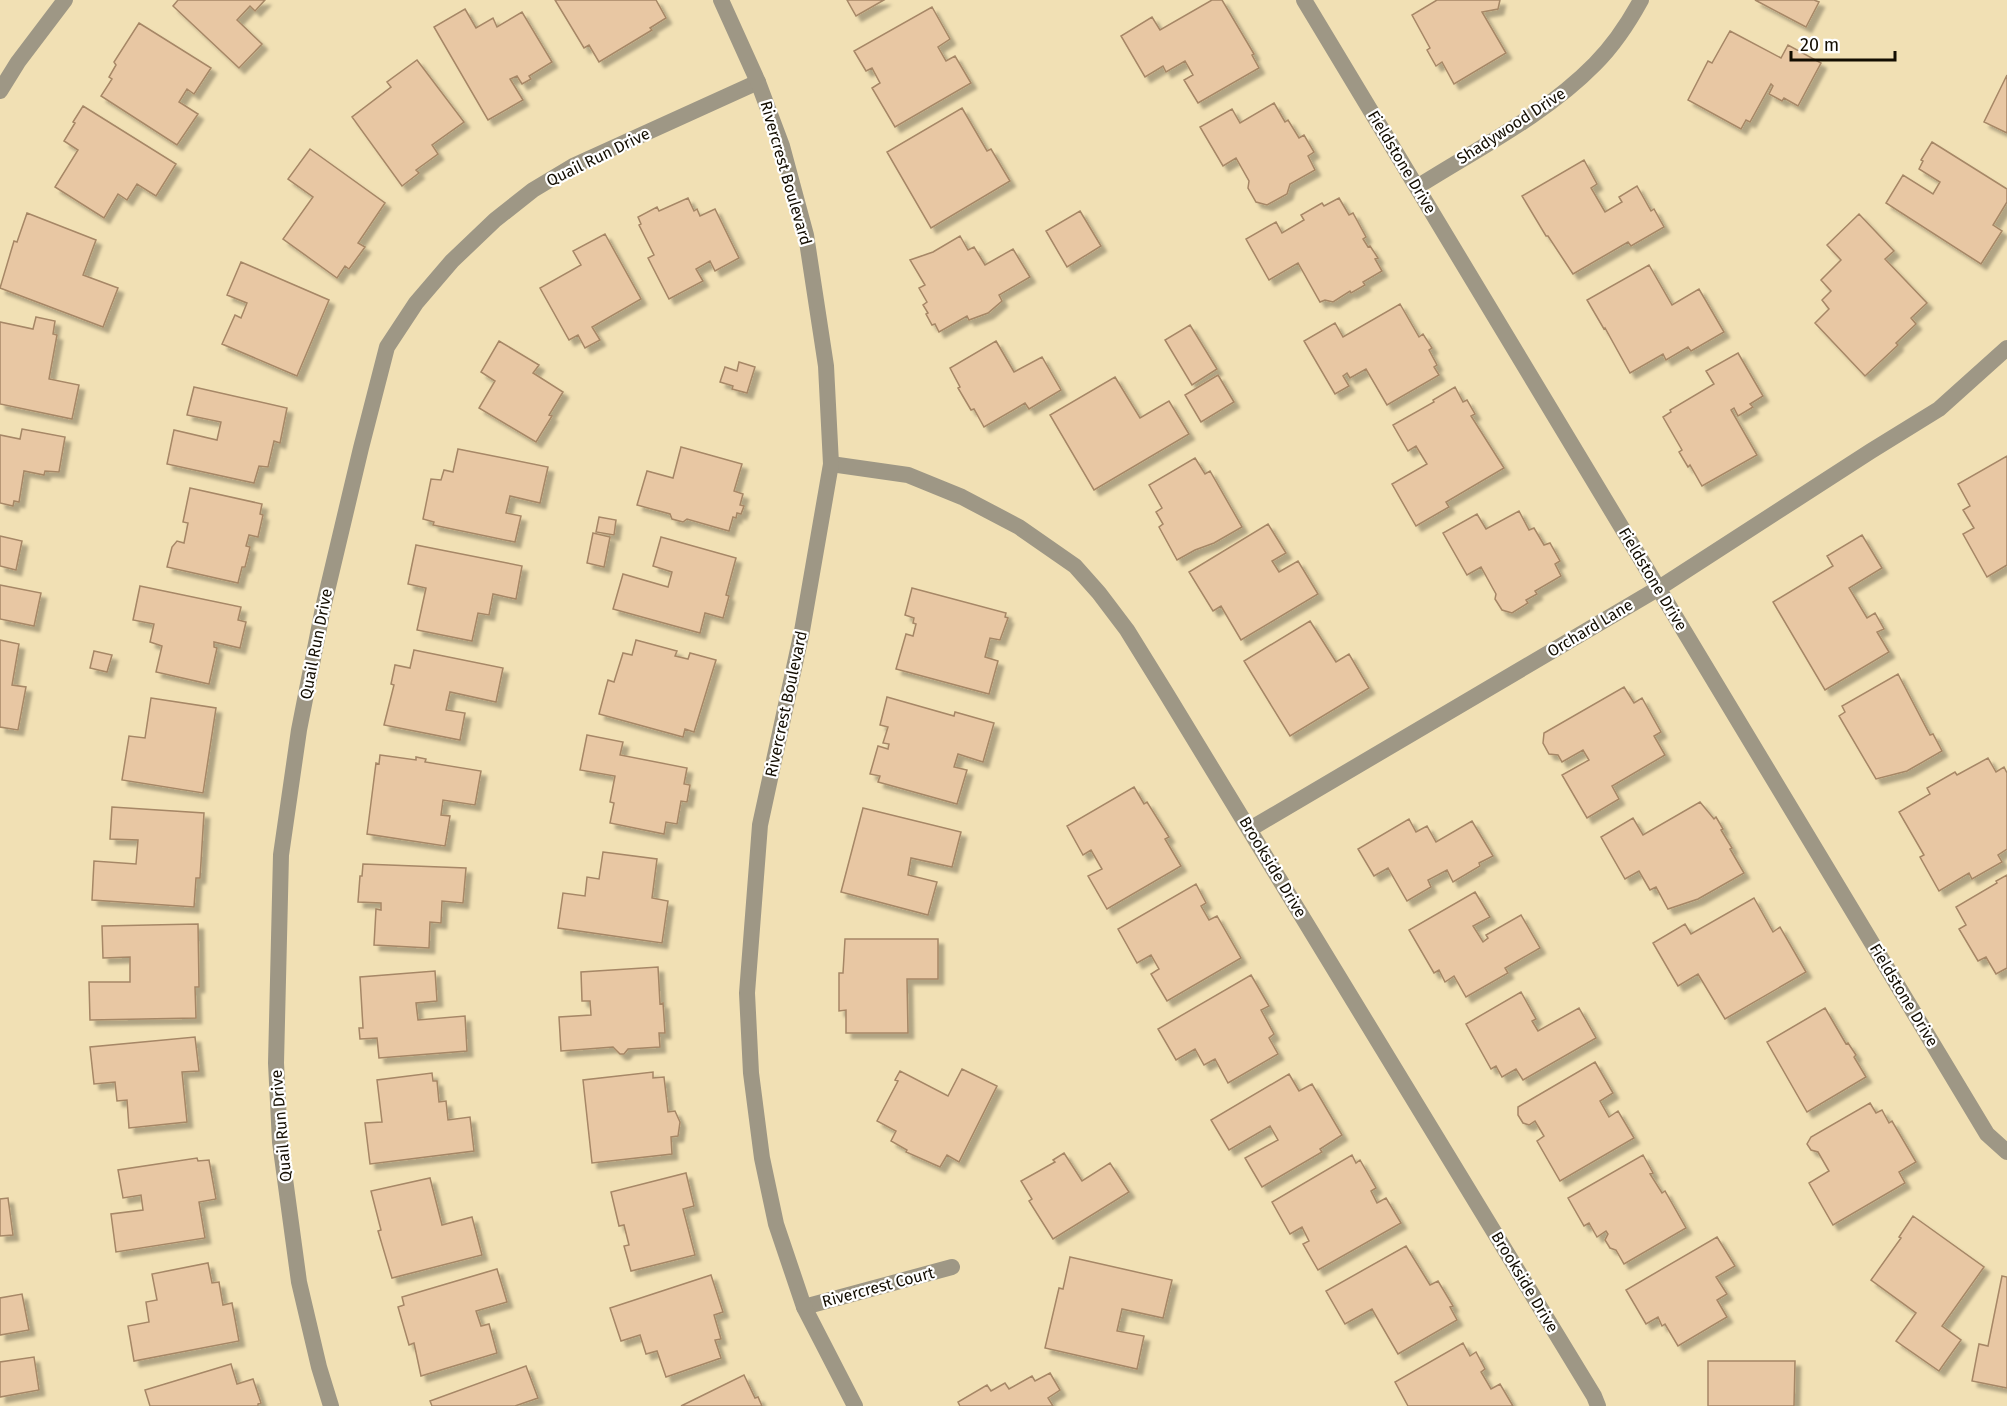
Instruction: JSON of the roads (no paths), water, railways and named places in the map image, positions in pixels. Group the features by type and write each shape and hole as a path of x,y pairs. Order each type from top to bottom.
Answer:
{"street":[{"path":"0,91 18,62 65,0"},
{"name":"Rivercrest Boulevard","path":"721,0 759,82 782,146 806,235 826,366 831,464 802,632 760,825 747,993 751,1073 762,1158 776,1224 804,1307 855,1406"},
{"name":"Fieldstone Drive","path":"1304,0 1987,1134 2007,1152"},
{"name":"Shadywood Drive","path":"1417,187 1567,90 1597,62 1641,0"},
{"name":"Quail Run Drive","path":"332,1406 320,1367 300,1282 280,1142 276,1063 281,855 299,730 323,608 387,347 416,303 452,261 495,220 533,190 573,166 759,82"},
{"name":"Orchard Lane","path":"1250,829 1659,588 1861,457 1940,409 2007,348"},
{"name":"Brookside Drive","path":"831,464 908,475 962,496 1019,527 1075,566 1127,630 1250,829 1598,1406"},
{"name":"Rivercrest Court","path":"804,1307 952,1268"}]}
